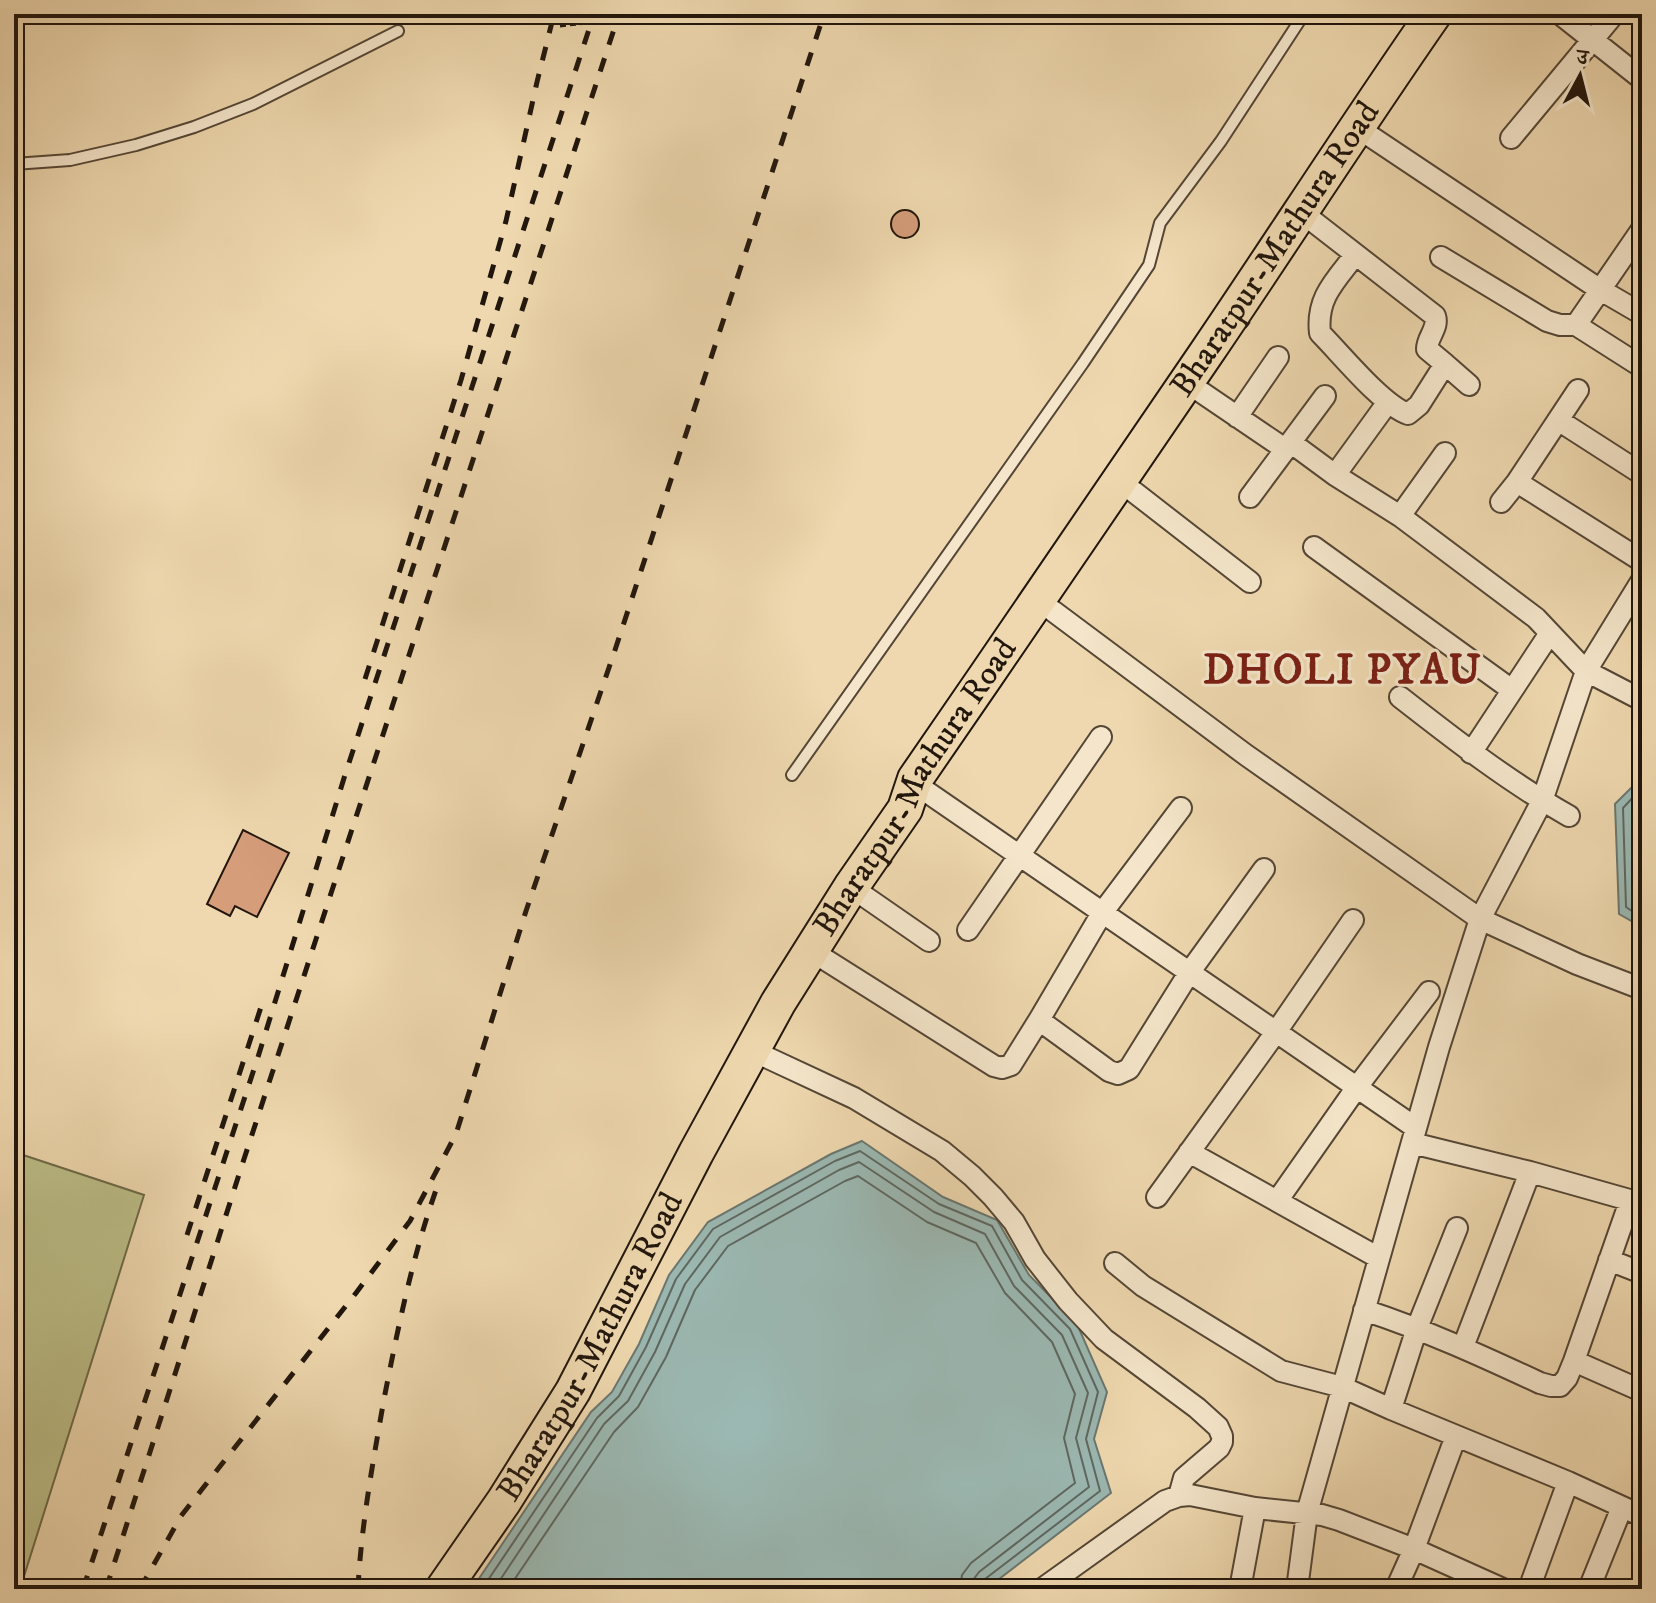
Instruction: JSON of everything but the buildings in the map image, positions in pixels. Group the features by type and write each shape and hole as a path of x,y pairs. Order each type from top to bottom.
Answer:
{"highway":[{"name":"Bharatpur-Mathura Road","path":"916,800 915,779 1281,255 1314,222 1448,15"},
{"name":"Bharatpur-Mathura Road","path":"443,1589 504,1501 573,1391 751,1050 810,950 851,887 916,800 960,748 1201,392 1357,125 1448,15"}],"street":[{"path":"1560,14 1642,79"},
{"path":"1511,138 1614,14"},
{"path":"1370,136 1599,289 1642,314"},
{"path":"1314,222 1435,316 1436,325 1429,336 1427,349 1469,385"},
{"path":"1576,325 1642,229"},
{"path":"1355,255 1324,296 1319,319 1320,333 1388,402 1408,414 1445,364"},
{"path":"1441,257 1547,321 1576,325 1642,367"},
{"path":"1237,417 1278,357"},
{"path":"1501,502 1578,390"},
{"path":"1201,392 1279,445 1297,447 1400,516 1536,618 1586,671 1638,698"},
{"path":"1250,497 1325,396"},
{"path":"1335,475 1388,402"},
{"path":"1558,420 1642,474"},
{"path":"1400,516 1445,453"},
{"path":"1517,482 1642,561"},
{"path":"1134,492 1250,582"},
{"path":"1314,547 1512,690"},
{"path":"1297,1589 1307,1513 1439,1047 1480,919 1542,801 1586,671 1642,580"},
{"path":"1053,611 1246,755 1480,919 1577,964 1642,989"},
{"path":"1471,753 1550,633"},
{"path":"1400,697 1471,753 1569,816"},
{"path":"968,930 1101,737"},
{"path":"916,800 1019,857 1357,1087 1414,1135 1636,1202 1609,1260 1567,1378 1560,1386 1540,1383 1463,1347 1364,1310"},
{"path":"810,950 994,1066 1002,1068 1011,1065 1102,913 1181,808"},
{"path":"1039,1020 1109,1071 1118,1074 1129,1069 1189,973 1264,869"},
{"path":"851,887 929,941"},
{"path":"1157,1197 1353,920"},
{"path":"1277,1201 1429,992"},
{"path":"751,1050 854,1098 942,1151 993,1197 1014,1222 1035,1259 1097,1332 1218,1427 1222,1436 1219,1448 1184,1478 1179,1496"},
{"path":"1189,1152 1379,1258"},
{"path":"1463,1347 1530,1172"},
{"path":"1391,1409 1417,1328 1457,1228"},
{"path":"1609,1260 1642,1273"},
{"path":"1115,1263 1143,1286 1281,1371 1342,1387 1642,1516"},
{"path":"1574,1361 1642,1391"},
{"path":"1396,1589 1456,1436"},
{"path":"1529,1589 1568,1482"},
{"path":"1042,1589 1165,1501 1179,1496 1339,1520 1503,1589"},
{"path":"1589,1589 1622,1507"},
{"path":"1240,1589 1255,1508"}],"lane":[{"path":"792,775 1149,265 1160,223 1221,141 1304,14"},
{"path":"14,164 70,160 136,145 194,127 253,104 398,31"}],"path":[{"path":"560,26 586,23"}],"green space":[{"path":"14,1152 144,1195 20,1589 14,1589"}],"water":[{"path":"1642,782 1642,927 1619,914 1615,804 1633,786"},
{"path":"862,1141 943,1197 997,1220 1029,1275 1077,1324 1107,1392 1094,1439 1111,1493 986,1589 472,1589 591,1412 612,1392 639,1344 669,1275 708,1222 831,1154"}],"railway":[{"path":"365,679 461,380 506,221 554,14"},
{"path":"83,1589 594,14"},
{"path":"106,1589 619,14"},
{"path":"140,1589 181,1516 410,1221 456,1134 526,911 824,14"},
{"path":"187,1235 261,1007"},
{"path":"358,1589 365,1518 384,1399 413,1267 436,1190"}],"district":[{"name":"DHOLI PYAU","path":"1343,671"}]}
